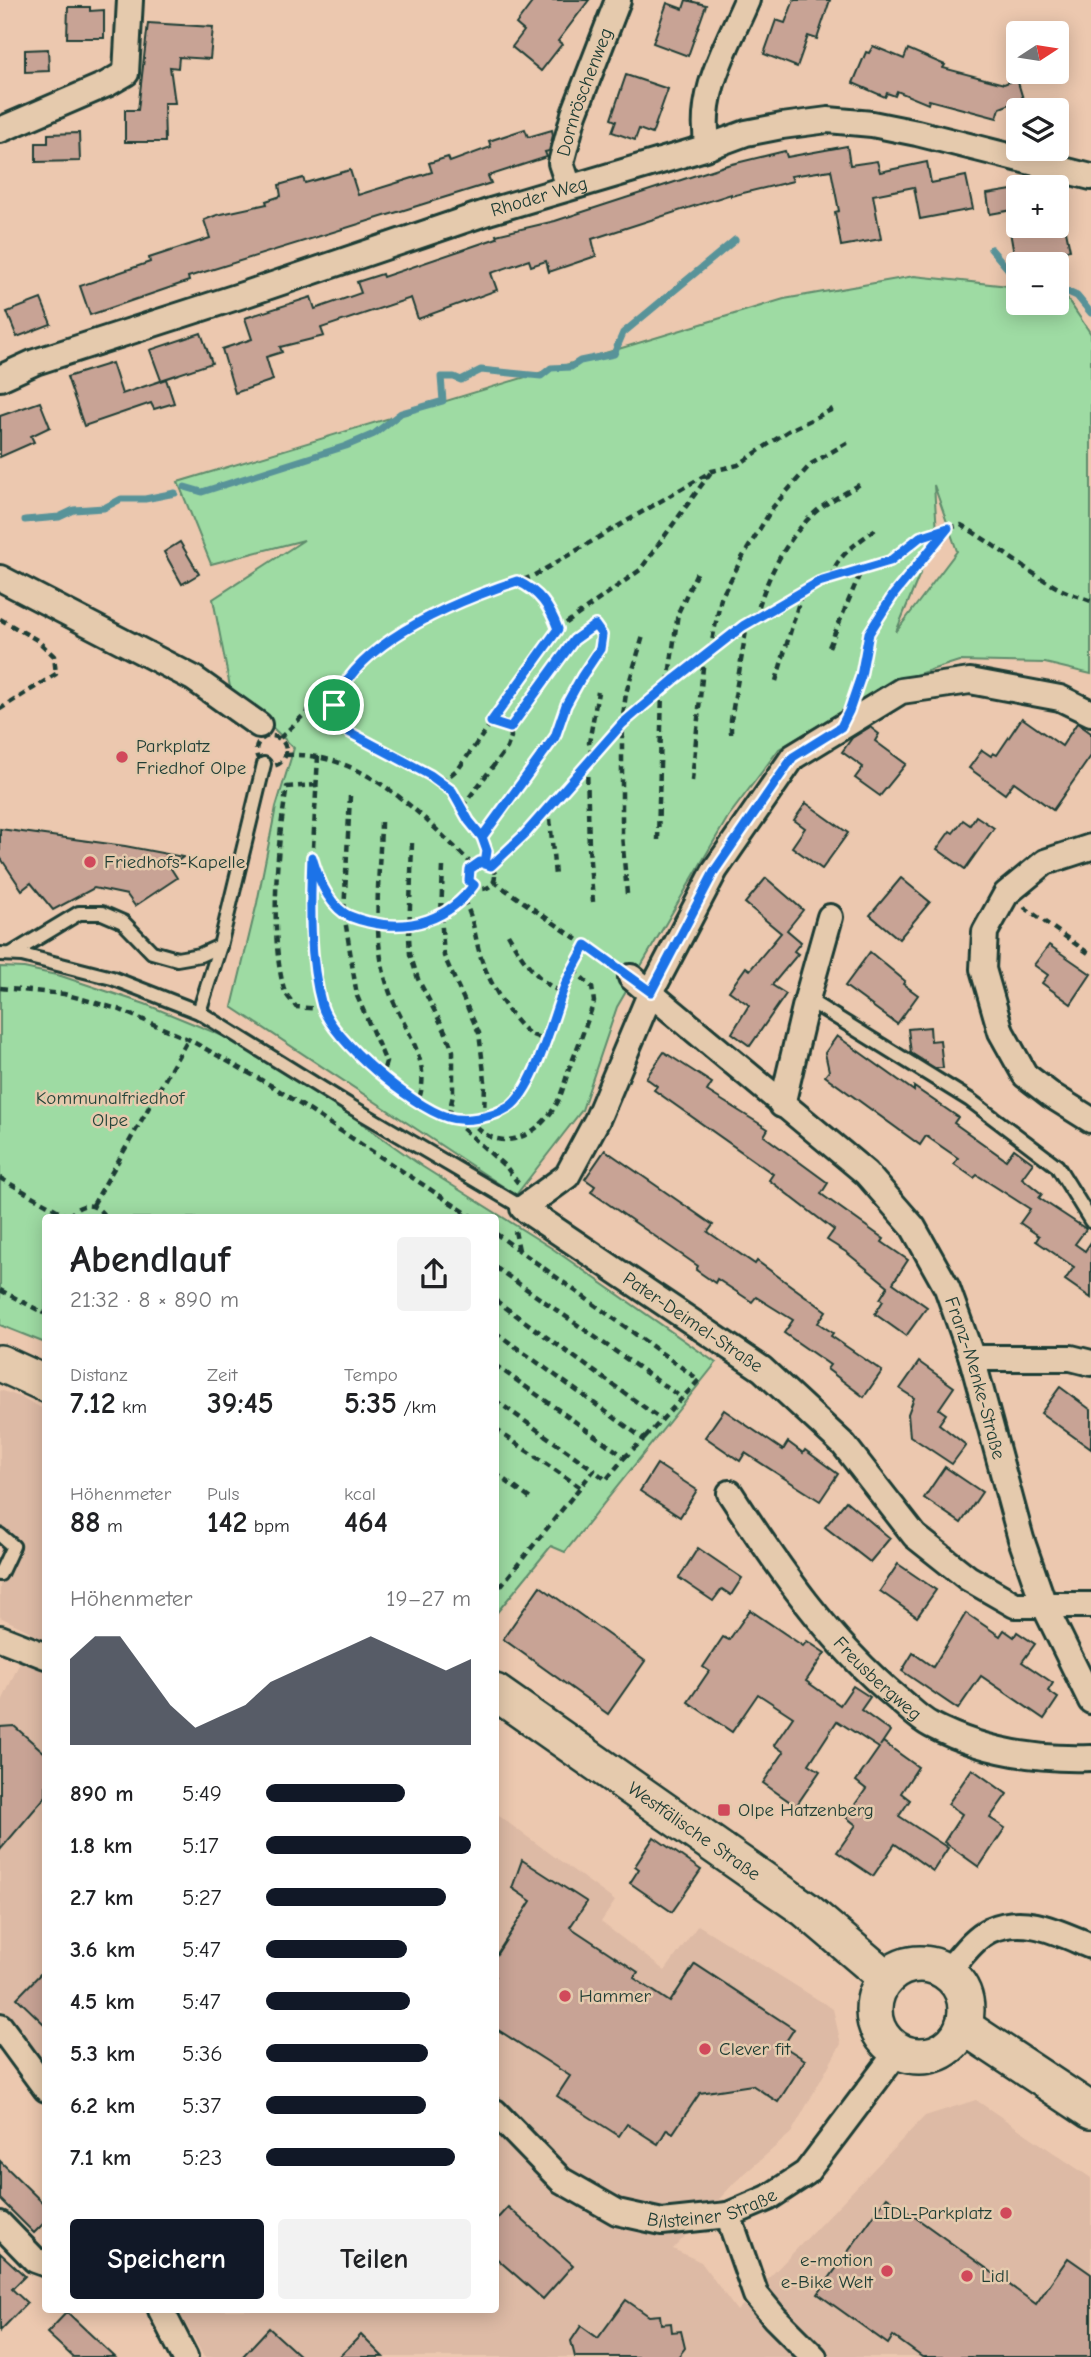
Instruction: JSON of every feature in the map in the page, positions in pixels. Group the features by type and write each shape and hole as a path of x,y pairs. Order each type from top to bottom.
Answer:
{"street":[{"path":"0,130 107,84 126,73 130,0"},
{"name":"Dornröschenweg","path":"569,187 561,163 574,114 618,0"},
{"path":"708,147 705,131 708,90 747,0"},
{"name":"Rhoder Weg","path":"0,378 35,362 491,211 708,147 746,133 828,120 872,124 917,132 1091,177"},
{"path":"0,578 192,678 258,725"},
{"path":"528,1204 567,1176 597,1120 651,992 715,870 793,757 901,691 970,681 1060,698 1091,713"},
{"path":"1091,847 1045,862 1006,894 985,932 983,969 1001,1032 1025,1075 1091,1120"},
{"path":"782,1105 830,917"},
{"name":"Franz-Menke-Straße","path":"631,977 866,1173 913,1227 947,1288 972,1358 1021,1539 1044,1605 1091,1701"},
{"name":"Pater-Deimel-Straße","path":"528,1204 762,1369 844,1445 915,1536 968,1578 1015,1605 1091,1605"},
{"path":"972,1358 1072,1358 1091,1363"},
{"path":"7,1369 42,1382"},
{"name":"Freusbergweg","path":"730,1493 775,1562 818,1617 873,1678 929,1724 981,1746 1051,1759 1091,1758"},
{"path":"0,1638 42,1654"},
{"name":"Westfälische Straße","path":"499,1695 805,1909 886,1978"},
{"path":"946,1973 989,1931 1019,1923 1047,1928 1091,1947"},
{"path":"925,1964 946,1973 959,1986 964,1998 966,2012 956,2039 929,2056 913,2056 898,2051 878,2031 874,2003 878,1990 886,1978 910,1965 925,1964"},
{"path":"0,2026 42,2083"},
{"path":"963,2026 1091,2111"},
{"name":"Bilsteiner Straße","path":"499,2116 561,2180 617,2212 662,2222 728,2215 768,2198 806,2173 898,2051"},
{"path":"728,2215 756,2295 814,2357"},
{"path":"0,2224 35,2260 42,2263"},
{"path":"163,2313 185,2357"}],"lane":[{"path":"199,1012 220,946 264,764"},
{"path":"5,954 79,913 102,913 123,922 152,952 177,959 200,955 220,946"},
{"path":"5,954 111,978 199,1012 350,1106 528,1204"},
{"path":"807,999 970,1100 1057,1166 1091,1221"},
{"path":"0,1535 13,1546 0,1574"}],"path":[{"path":"488,865 480,862 470,869 469,881 479,889 490,887 495,876 488,865 482,837 469,821 452,791 349,732 336,719 334,705 338,694 378,648 418,624 458,604 533,576 712,471 738,465 788,431 836,407"},
{"path":"709,652 721,598 773,507 811,464 850,441"},
{"path":"441,783 458,768 558,629 640,570 712,471"},
{"path":"756,619 761,596 780,558 799,530 821,507 862,483"},
{"path":"488,865 518,841 622,724 709,652 747,624 803,592 831,578 890,561 920,537 961,525 987,539 1005,554 1059,588 1091,601"},
{"path":"831,578 833,568 843,555 877,528"},
{"path":"841,727 861,676 869,633 894,594 948,528"},
{"path":"668,685 678,613 698,570"},
{"path":"829,647 861,570"},
{"path":"517,581 540,596 551,609 558,629"},
{"path":"776,681 803,592"},
{"path":"0,619 37,640 54,656 56,674 0,709"},
{"path":"731,734 747,624"},
{"path":"462,807 470,800 507,748 511,737 510,728 574,640 595,625 602,635 600,649 566,705 555,737 482,837"},
{"path":"627,894 622,835 622,724 626,693 643,636"},
{"path":"692,781 704,656"},
{"path":"658,840 662,690"},
{"path":"593,757 590,743 598,692"},
{"path":"279,738 313,706 334,705"},
{"path":"491,722 510,728"},
{"path":"286,755 318,756 356,770 390,789 474,866"},
{"path":"318,756 312,857 313,962 323,1009 351,1048 418,1101 449,1118 484,1117 510,1107 530,1083 563,993 586,945"},
{"path":"587,764 593,902"},
{"path":"317,785 286,787 280,824 276,914 278,953 285,992 296,1007 323,1009"},
{"path":"350,796 344,913 357,996 386,1062 382,1075"},
{"path":"549,806 555,876"},
{"path":"381,822 377,940 387,985 417,1048 423,1069 418,1101"},
{"path":"412,843 410,954 418,979 453,1052 453,1095 449,1118"},
{"path":"312,857 327,894 344,913 379,925 394,926 435,919 463,899 474,885"},
{"path":"443,867 441,915 444,956 481,1041 485,1081 484,1117"},
{"path":"493,881 631,977"},
{"path":"1006,894 1091,955"},
{"path":"463,899 474,922 478,951 500,996 512,1016 530,1034 545,1040"},
{"path":"508,934 526,964 542,980 563,993"},
{"path":"469,1118 477,1129 500,1142 515,1140 530,1132 556,1104 594,1002 592,987 574,970"},
{"path":"0,988 64,994 118,1009 188,1039 272,1086 469,1214"},
{"path":"93,1205 188,1039"},
{"path":"457,1118 461,1127 507,1168 528,1204"},
{"path":"0,1178 64,1214"},
{"path":"72,1214 81,1206 93,1205 103,1214"},
{"path":"499,1236 699,1380 606,1480 499,1403"},
{"path":"499,1270 682,1398"},
{"path":"0,1290 42,1312"},
{"path":"499,1303 662,1420"},
{"path":"499,1335 644,1438"},
{"path":"499,1368 625,1457"},
{"path":"499,1432 580,1487"},
{"path":"499,1588 594,1470"},
{"path":"499,1476 532,1500"}],"shaded area":[{"path":"0,1390 42,1408 42,2062 0,2006 0,1706 33,1633 0,1617"},
{"path":"499,1816 615,1901 601,1922 665,1971 698,1925 833,2009 841,2044 791,2133 735,2182 673,2249 701,2262 737,2311 925,2116 976,2100 1091,2178 1091,2357 204,2357 180,2313 499,2313"}],"green space":[{"path":"914,276 1006,286 1006,315 1069,315 1069,301 1091,334 1091,674 1045,663 959,661 890,683 779,749 728,817 617,1007 582,1110 516,1195 232,1007 276,807 294,748 230,687 213,599 304,540 211,564 178,482 784,299","holes":["934,485 957,551 896,632 937,532"]},
{"name":"Kommunalfriedhof Olpe","path":"0,967 24,968 61,976 145,1004 240,1043 498,1214 42,1214 42,1342 0,1325"},
{"name":"Kommunalfriedhof Olpe","path":"499,1215 553,1249 716,1363 565,1552 551,1546 499,1610"}],"building":[{"path":"534,0 589,0 558,41 562,44 541,71 512,47 524,31 516,24"},
{"path":"686,0 706,5 688,56 653,43 667,3 683,9"},
{"path":"794,0 830,0 817,39 808,36 797,67 764,54 776,20 785,23"},
{"path":"68,7 90,7 90,11 104,10 104,38 67,38"},
{"path":"148,23 213,27 210,59 179,57 178,68 170,67 175,103 164,103 165,142 125,142 125,110 138,110"},
{"path":"873,46 904,59 908,49 945,65 943,68 1004,84 1018,84 1023,98 1006,98 1006,106 1000,108 997,118 929,100 928,104 897,91 895,96 887,93 885,97 853,83 866,52 869,53"},
{"path":"48,49 49,71 25,72 25,50"},
{"path":"626,75 668,89 652,134 639,129 635,140 612,132 616,121 611,119"},
{"path":"525,129 528,137 552,130 549,151 545,152 547,157 488,176 491,183 188,277 189,281 90,315 80,286 150,262 149,258 210,238 204,220 267,204 266,201 281,196 279,185 303,178 305,183 350,170 358,195 432,172 429,163 448,157 450,162 491,147 489,141"},
{"path":"79,133 80,161 36,162 36,143 48,143 48,134"},
{"path":"847,146 850,165 877,161 880,172 927,162 931,183 966,176 973,209 920,219 914,187 873,195 881,239 841,246 835,212 839,211 831,170 791,176 793,181 731,194 592,239 596,256 549,272 546,261 531,266 529,260 491,273 497,290 418,319 411,298 321,328 324,336 280,347 282,352 266,357 273,380 235,393 222,349 252,339 245,318 311,297 315,309 361,293 357,282 382,274 383,277 497,238 496,235 555,221 724,166 785,151 787,157"},
{"path":"1006,191 1006,211 990,214 987,194"},
{"path":"1011,238 1068,238 1070,250 1059,252 1014,252"},
{"path":"41,299 51,324 17,337 7,312"},
{"path":"201,333 212,363 161,380 150,350"},
{"path":"112,363 122,394 166,379 174,403 154,409 151,403 84,426 67,377"},
{"path":"40,402 50,427 31,436 34,442 0,457 0,416"},
{"path":"180,542 199,574 182,584 164,552"},
{"path":"1022,718 1062,746 1077,723 1091,733 1091,756 1053,810 1014,782 1005,794 969,768 982,750 991,756 993,753 997,755"},
{"path":"870,727 879,734 875,741 906,764 880,796 855,778 863,767 842,752 852,738"},
{"path":"806,803 848,833 822,869 792,847 805,828 794,820"},
{"path":"976,816 994,828 965,869 937,849 950,831 953,833 963,820 970,825"},
{"name":"Friedhofs-Kapelle","path":"0,829 125,846 183,857 170,867 177,878 135,906 127,895 94,888 53,910 31,883 22,890 0,857"},
{"path":"766,878 803,910 787,930 801,942 794,951 798,954 772,985 786,994 750,1046 732,1033 749,1005 729,991 746,967 750,970 781,933 745,903"},
{"path":"901,878 930,902 899,939 870,915"},
{"path":"1049,945 1091,974 1071,1004 1042,983 1048,975 1034,965"},
{"path":"870,952 918,995 897,1024 845,986"},
{"path":"930,1027 931,1041 940,1040 943,1068 935,1068 911,1053 908,1029"},
{"path":"837,1036 914,1091 914,1087 958,1117 954,1123 1006,1160 1014,1149 1033,1163 1022,1178 1042,1194 1039,1198 1086,1229 1075,1244 1085,1251 1091,1242 1091,1298 1065,1280 1074,1267 1036,1241 1039,1236 1020,1223 1030,1209 977,1175 974,1178 954,1164 958,1158 926,1136 920,1145 825,1076 829,1071 825,1053"},
{"path":"664,1052 712,1083 707,1091 768,1129 764,1136 828,1183 821,1194 884,1239 882,1242 908,1260 893,1283 927,1307 906,1336 875,1314 888,1286 827,1240 834,1230 769,1180 773,1174 654,1090 657,1086 646,1078"},
{"path":"605,1150 713,1225 708,1232 755,1264 757,1261 826,1311 818,1323 833,1333 831,1336 882,1371 864,1397 827,1369 830,1365 784,1333 793,1320 756,1297 752,1302 717,1279 715,1283 696,1270 698,1266 591,1192 595,1186 585,1179"},
{"path":"919,1362 954,1387 939,1409 946,1414 939,1424 966,1445 952,1464 910,1436 908,1414 914,1398 900,1389"},
{"path":"1060,1387 1091,1410 1091,1449 1041,1413"},
{"path":"724,1410 783,1450 788,1442 803,1453 805,1450 838,1474 820,1501 745,1453 740,1461 705,1437"},
{"path":"657,1464 697,1490 680,1517 640,1491"},
{"path":"945,1467 982,1492 961,1523 924,1498"},
{"path":"846,1501 890,1538 870,1562 825,1527"},
{"path":"698,1548 742,1578 731,1595 722,1589 713,1601 679,1578"},
{"path":"898,1564 936,1590 917,1617 880,1591"},
{"path":"540,1586 645,1661 608,1714 503,1639"},
{"path":"750,1610 803,1646 807,1641 825,1653 806,1681 840,1705 853,1686 870,1697 861,1710 890,1731 880,1746 883,1742 918,1767 901,1793 910,1800 899,1816 948,1848 933,1871 895,1844 873,1876 837,1852 856,1825 846,1817 866,1789 856,1781 879,1748 837,1721 809,1764 820,1771 796,1806 763,1783 784,1752 774,1745 793,1717 758,1694 732,1732 688,1702 709,1671 703,1667 723,1637 729,1640"},
{"path":"966,1613 1000,1636 1004,1630 1014,1637 1017,1632 1035,1644 1022,1662 1053,1683 1048,1691 1058,1698 1044,1719 981,1676 958,1709 902,1671 913,1653 933,1667"},
{"path":"14,1726 42,1750 42,1801 0,1850 0,1727"},
{"path":"972,1769 1007,1794 990,1818 1005,1828 979,1867 944,1842 962,1814 948,1804"},
{"path":"654,1837 701,1870 672,1912 630,1883 639,1869 635,1866"},
{"path":"522,1860 587,1902 570,1927 638,1972 634,1978 670,2002 695,1964 794,2029 783,2046 805,2060 778,2102 752,2085 700,2093 673,2133 667,2129 658,2144 627,2124 619,2136 557,2096 570,2076 499,2031 499,1951 531,1901 512,1888"},
{"path":"42,1972 42,2022 17,1998"},
{"path":"0,2161 42,2202 42,2225 34,2233 0,2199"},
{"path":"887,2197 1036,2304 1068,2258 1091,2274 1091,2357 922,2357 893,2336 888,2344 818,2294"},
{"path":"508,2207 573,2265 543,2299 499,2260 499,2217"},
{"path":"0,2253 25,2276 12,2289 27,2303 0,2331"},
{"path":"626,2300 649,2316 660,2315 661,2324 671,2323 672,2332 681,2331 685,2348 678,2357 575,2357 571,2341 581,2326 598,2338"},
{"path":"68,2313 115,2357 73,2357 47,2333"},
{"path":"269,2328 301,2357 242,2357"},
{"path":"361,2335 383,2357 339,2357"}],"waterway":[{"path":"185,487 202,492 346,446 374,434 401,413 443,401 441,377 461,380 481,370 541,376 551,368 571,367 580,361 614,354 623,333 735,240"},
{"path":"991,249 1006,267"},
{"path":"1069,292 1077,296 1091,313"},
{"path":"25,520 59,517 74,510 104,508 121,499 145,499 175,493"}],"place":[{"name":"Parkplatz Friedhof Olpe","path":"122,757"},
{"name":"Friedhofs-Kapelle","path":"90,862"},
{"name":"Olpe Hatzenberg","path":"724,1810"},
{"name":"Hammer","path":"565,1996"},
{"name":"Clever fit","path":"705,2049"},
{"name":"LIDL-Parkplatz","path":"1006,2213"},
{"name":"e-motion e-Bike Welt","path":"887,2271"},
{"name":"Lidl","path":"967,2276"}],"route":[{"path":"334,705 336,719 349,732 430,775 452,791 469,821 482,837 487,851 485,864 480,862 470,869 469,881 474,885 463,899 435,919 394,926 379,925 344,913 327,894 312,857 313,962 323,1009 351,1048 376,1071 425,1106 449,1118 484,1117 510,1107 530,1083 566,984 586,945 651,992 715,870 793,757 841,727 861,676 869,633 894,594 948,528 920,537 890,561 819,582 743,626 622,724 525,834 491,866 485,864 487,851 482,837 555,737 566,705 600,649 602,635 595,625 574,640 510,728 491,722 558,629 551,609 540,596 517,581 458,604 378,648 338,694 334,705"}]}
